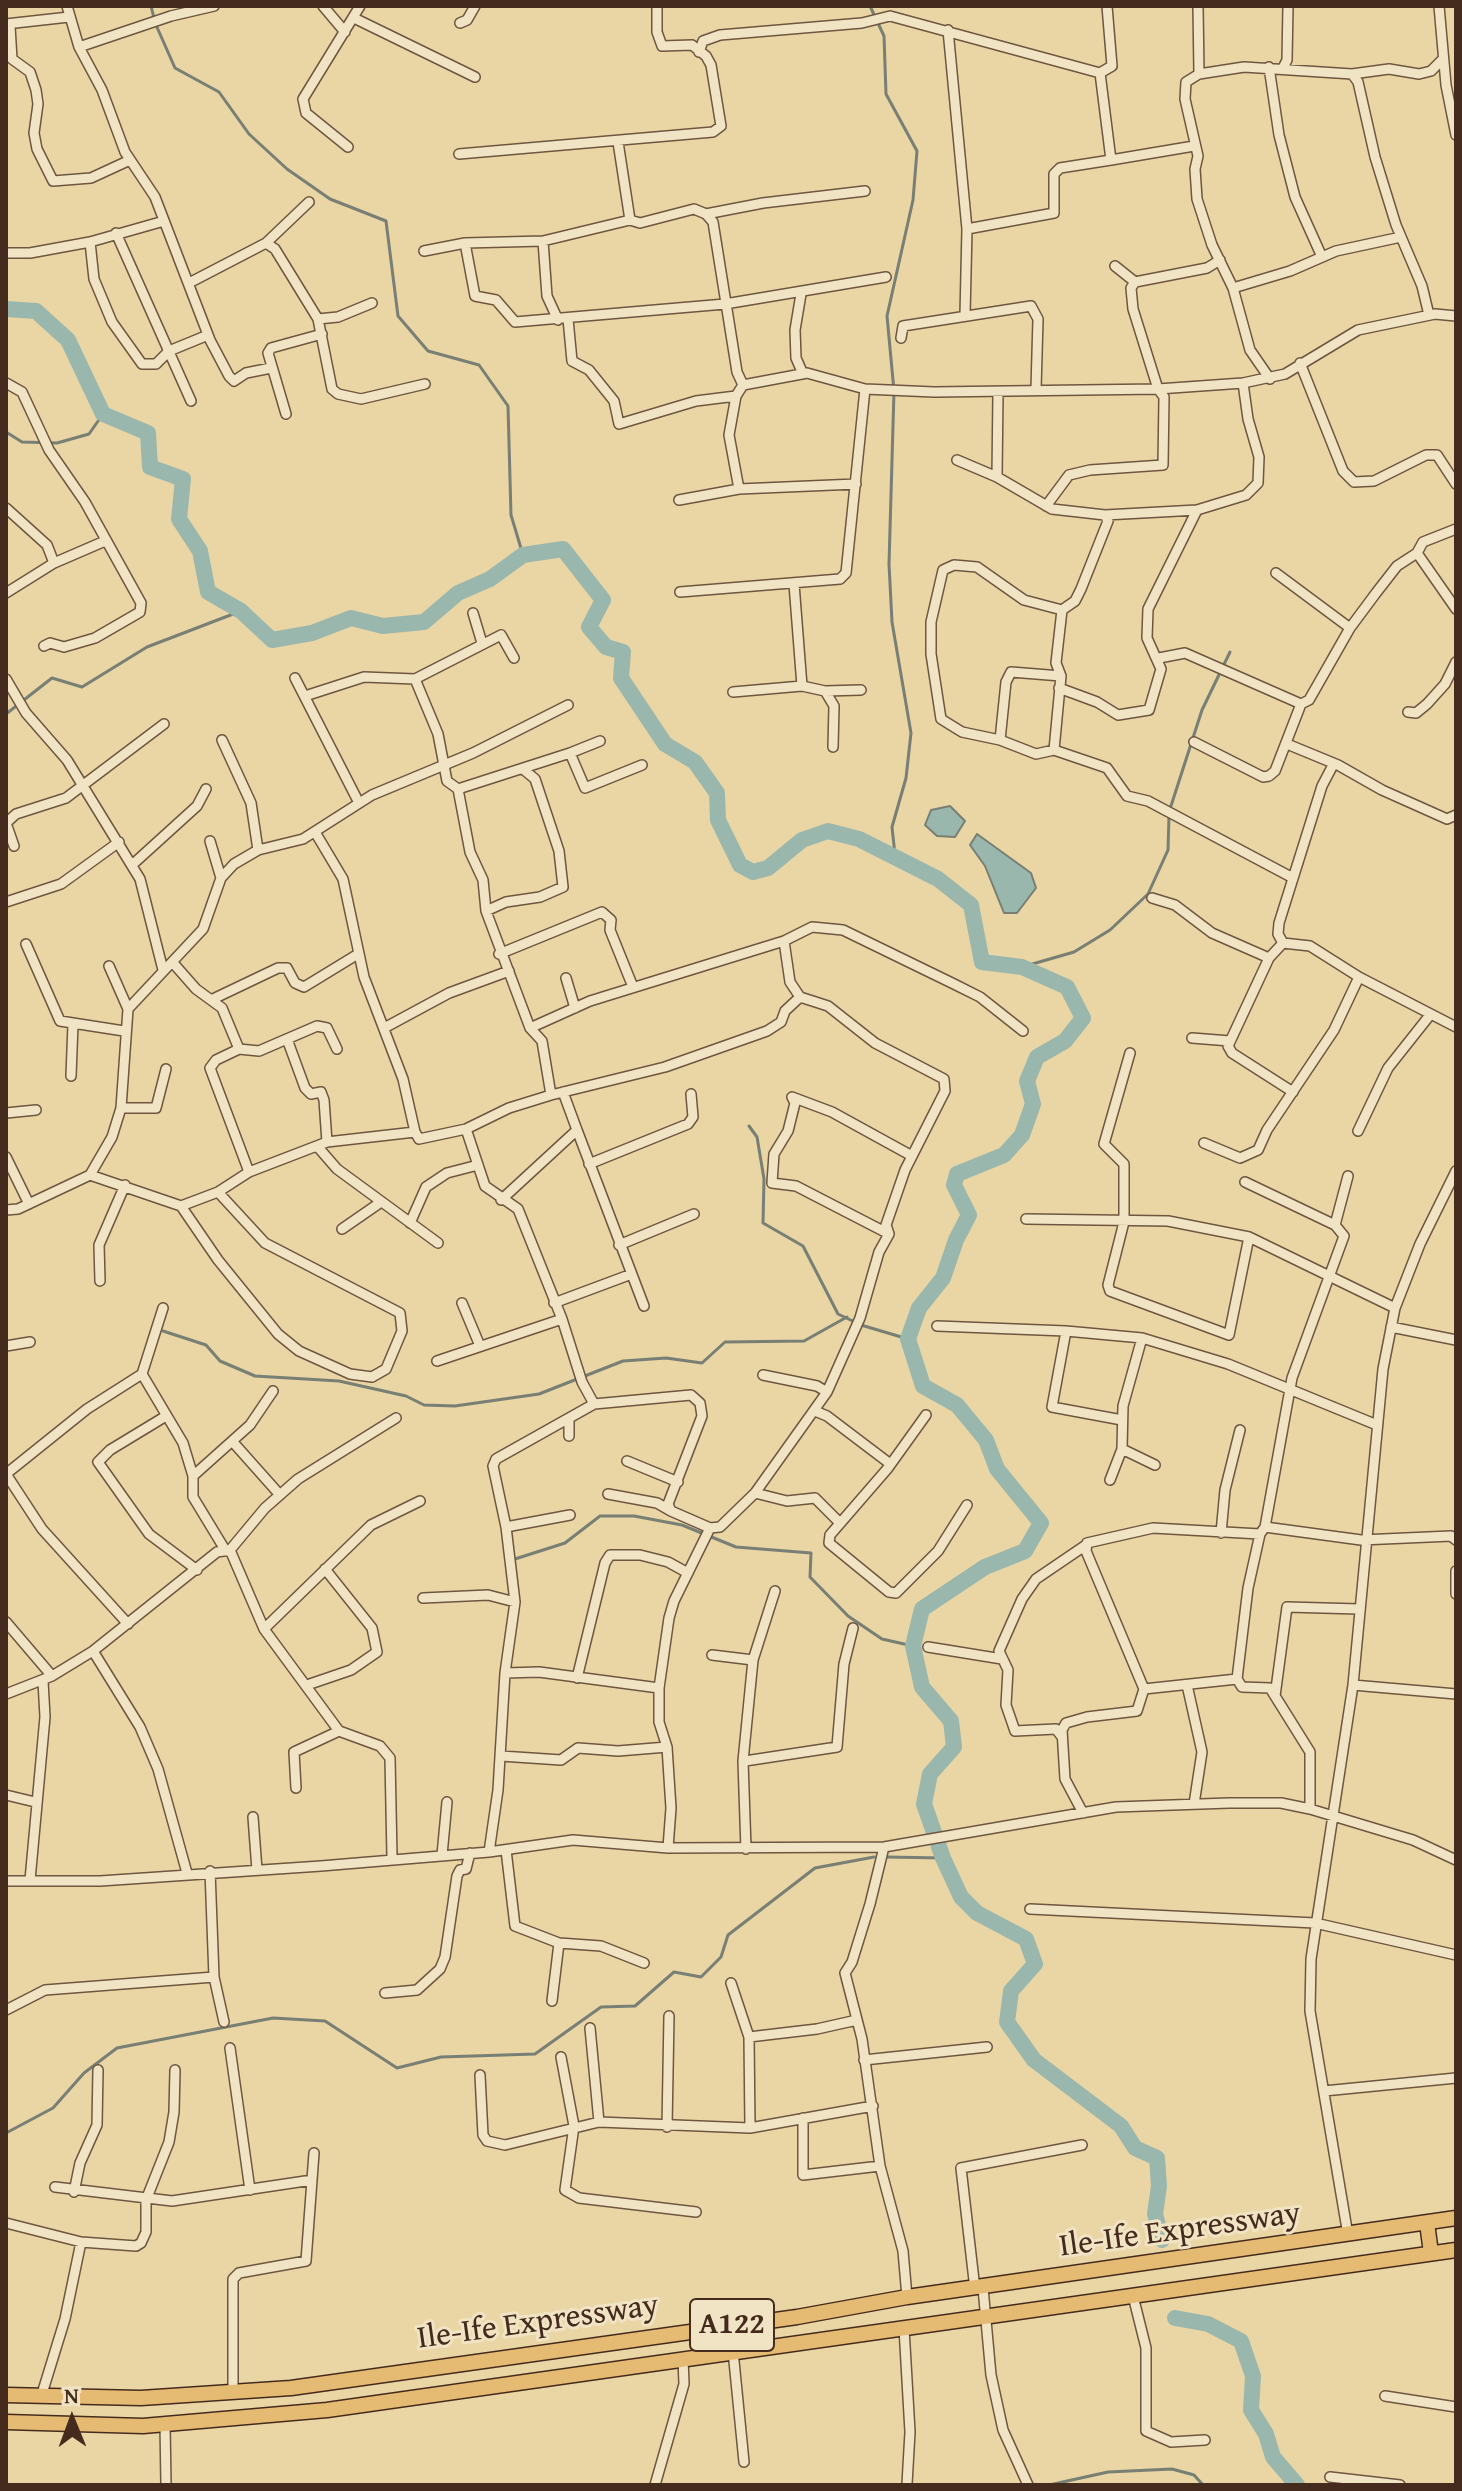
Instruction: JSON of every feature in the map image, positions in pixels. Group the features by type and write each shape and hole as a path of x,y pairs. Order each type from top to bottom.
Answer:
{"highway":[{"name":"Ile-Ife Expressway","path":"6,2395 141,2398 291,2388 797,2317 907,2297 1348,2235 1455,2216"},
{"path":"1427,2223 1431,2253"},
{"name":"Ile-Ife Expressway","path":"6,2422 100,2427 341,2408 1456,2250"},
{"path":"1087,2273 1098,2300"}],"street":[{"path":"67,6 79,47 102,90 130,160 155,197 208,335 234,381 246,373 271,368"},
{"path":"79,47 171,16 214,6"},
{"path":"323,6 345,32"},
{"path":"348,147 306,113 303,99 360,6"},
{"path":"460,23 467,20 475,6"},
{"path":"459,154 713,132 721,126 711,65 706,56 692,45 662,46 657,32 657,6"},
{"path":"897,6 901,17"},
{"path":"699,52 703,41 720,35 901,17 1100,73 1112,66 1107,6"},
{"path":"1198,6 1199,74"},
{"path":"1283,68 1287,60 1288,6"},
{"path":"1439,6 1443,59 1456,135"},
{"path":"6,69 12,59 8,25 69,17"},
{"path":"354,18 475,77"},
{"path":"948,30 967,229 965,315"},
{"path":"12,59 30,72 38,104 34,133 37,149 53,181 91,178 130,160"},
{"path":"1270,379 1250,350 1233,288 1197,199 1198,156 1185,86 1190,77 1199,74 1269,67 1352,74 1389,69 1419,74 1431,71 1443,59"},
{"path":"1269,67 1279,135 1295,197 1322,257"},
{"path":"1100,73 1111,160"},
{"path":"1352,74 1358,82 1375,157 1401,237 1422,286 1429,315"},
{"path":"618,142 630,220"},
{"path":"967,229 1054,213 1054,174 1060,168 1194,146"},
{"path":"706,214 763,203 865,191"},
{"path":"189,283 266,243 309,202"},
{"path":"424,251 465,243 543,241 630,220 640,223 694,209 706,214 713,222 737,372 743,385"},
{"path":"6,253 30,253 90,242 164,221"},
{"path":"116,233 191,401"},
{"path":"1233,288 1370,241 1401,237"},
{"path":"543,241 547,296 563,319 572,361 589,370 614,401 619,424 696,401 736,396"},
{"path":"90,242 94,279 112,322 142,364 156,364 169,351 208,335"},
{"path":"266,243 275,249 318,319 332,389 338,394 361,399 425,384"},
{"path":"465,243 475,296 496,300 515,322 725,304 801,294 886,277"},
{"path":"1046,506 1069,475 1090,470 1163,465 1164,397 1158,389 1133,309 1131,288 1135,282 1207,268 1220,260"},
{"path":"1115,266 1135,282"},
{"path":"801,294 795,330 796,358 803,374"},
{"path":"318,319 338,317 372,303"},
{"path":"901,338 903,326 1025,305 1036,310 1036,389"},
{"path":"739,489 729,435 736,396 743,385 803,374 865,389 998,392 1158,389 1243,383 1285,374 1358,330 1429,315 1456,316"},
{"path":"286,414 268,362 271,348 322,334"},
{"path":"1300,363 1343,471 1354,482 1374,481 1426,455 1437,455 1456,484"},
{"path":"6,383 22,392 49,450 85,502 141,603 140,612 95,638 64,647 50,643 44,646"},
{"path":"957,460 997,477 1046,506 1074,513 1105,515 1197,510 1246,495 1258,483 1259,457 1248,419 1243,383"},
{"path":"680,592 840,579 846,573 865,389"},
{"path":"997,477 998,392"},
{"path":"679,500 739,489 856,484"},
{"path":"6,508 47,545 54,563"},
{"path":"1059,688 1097,702 1118,715 1149,710 1158,682 1159,658 1147,638 1148,609 1197,510"},
{"path":"1054,750 1061,676 1056,663 1062,610 1075,601 1081,589 1108,521 1105,515"},
{"path":"1194,742 1263,777 1275,771 1301,704 1314,692 1350,628 1397,566 1417,553 1423,542 1456,529"},
{"path":"6,593 54,563 105,541"},
{"path":"1417,553 1456,609"},
{"path":"1062,610 1024,600 977,567 954,565 943,570 931,622 931,654 938,713 947,726 1000,740 1036,754 1054,750 1107,768 1127,796 1148,801 1293,878"},
{"path":"1276,573 1350,628"},
{"path":"794,584 802,686"},
{"path":"473,613 482,643"},
{"path":"305,696 364,677 415,679 501,635 514,658"},
{"path":"1159,658 1185,653 1301,704"},
{"path":"1408,712 1416,713 1427,704 1445,684 1456,662"},
{"path":"1000,740 1006,682 1011,672 1061,676"},
{"path":"295,678 359,803"},
{"path":"6,679 26,713 67,760 132,865 149,909 163,970"},
{"path":"415,679 438,734 447,781 458,789 470,852 483,880 486,911 499,954 509,971 530,1028 542,1041 551,1095"},
{"path":"733,692 802,686 825,691 861,690"},
{"path":"825,691 834,706 833,747"},
{"path":"6,1210 29,1204 90,1175 112,1137 121,1108 124,1031 128,1009 163,970 174,964 203,929 221,878 234,864 258,850 303,839 359,803 442,767 568,705"},
{"path":"14,846 6,823 16,814 66,798 164,724"},
{"path":"222,740 251,803 258,850"},
{"path":"458,789 600,741"},
{"path":"1287,744 1455,820"},
{"path":"570,753 585,788 625,775 642,765"},
{"path":"1283,943 1278,934 1279,923 1322,786 1333,765"},
{"path":"486,911 506,902 540,897 563,887 559,851 540,793 535,779 523,769"},
{"path":"132,865 197,806 206,789"},
{"path":"315,832 343,879 358,954 373,1003 386,1027 419,1139 466,1129 509,1108 665,1067 753,1036 781,1022 785,1011 800,997"},
{"path":"210,841 221,878"},
{"path":"6,902 61,884 119,842"},
{"path":"1152,898 1175,905 1212,933 1269,958"},
{"path":"499,954 602,912 611,920 610,930 633,987"},
{"path":"530,1028 633,987 784,941 812,927 843,930 980,997 1023,1031"},
{"path":"668,1848 671,1808 667,1747 659,1722 659,1688 669,1618 708,1533 720,1527 755,1493 827,1392 858,1321 879,1252 889,1234 886,1225 912,1156 945,1091 944,1079 875,1043 828,1006 800,997 790,982 784,941"},
{"path":"1283,943 1269,958 1228,1046 1232,1053 1293,1092"},
{"path":"1283,943 1310,946 1359,977 1456,1027"},
{"path":"26,944 50,991 60,1021 124,1031"},
{"path":"213,999 278,968 287,968 295,983 304,987 358,954"},
{"path":"174,964 196,989 222,1008 239,1049"},
{"path":"109,966 128,1009"},
{"path":"386,1027 449,993 509,971"},
{"path":"1204,1143 1240,1158 1258,1150 1334,1030 1359,977"},
{"path":"566,978 575,1008"},
{"path":"1358,1131 1388,1068 1430,1015"},
{"path":"71,1076 73,1024"},
{"path":"249,1172 210,1068 216,1060 239,1049 259,1051 317,1026 327,1028 337,1049"},
{"path":"1192,1038 1230,1041"},
{"path":"287,1039 305,1088 311,1094 321,1092 324,1100 322,1144 337,1169 438,1243"},
{"path":"1130,1053 1104,1144 1124,1164 1124,1222 1108,1285 1110,1291 1229,1335 1249,1237"},
{"path":"121,1108 149,1111 156,1108 166,1069"},
{"path":"563,1092 629,1275 644,1306"},
{"path":"589,1164 688,1124 693,1117 691,1094"},
{"path":"889,1234 796,1186 772,1183 774,1154 788,1131 795,1103 792,1097 832,1112 912,1156"},
{"path":"6,1113 36,1110"},
{"path":"466,1129 485,1186 518,1209 562,1319 578,1372 594,1404"},
{"path":"501,1200 577,1130"},
{"path":"181,1206 218,1192 249,1172 322,1144 415,1132"},
{"path":"6,1157 29,1204"},
{"path":"410,1223 426,1187 447,1173 478,1165"},
{"path":"1348,2235 1310,2011 1315,1923 1335,1818 1353,1685 1377,1425 1391,1327 1395,1308 1420,1244 1456,1171"},
{"path":"90,1175 181,1206 208,1247 278,1334 299,1351 350,1374 372,1377 386,1369 402,1331 400,1313 265,1243 218,1192"},
{"path":"1335,1225 1348,1176"},
{"path":"1245,1182 1335,1225 1344,1236 1331,1279 1292,1378 1263,1531 1248,1588 1237,1679 1242,1687 1270,1688 1310,1752 1310,1809"},
{"path":"100,1281 99,1245 125,1185"},
{"path":"342,1229 381,1202"},
{"path":"619,1245 694,1214"},
{"path":"1026,1219 1168,1221 1249,1237 1395,1308"},
{"path":"554,1303 629,1275"},
{"path":"462,1303 480,1346"},
{"path":"128,1624 42,1529 6,1474 87,1409 142,1374 163,1308"},
{"path":"437,1361 562,1319"},
{"path":"937,1326 1066,1331 1142,1338 1228,1364 1377,1425"},
{"path":"1391,1327 1456,1340"},
{"path":"1066,1331 1052,1407 1122,1420"},
{"path":"1110,1480 1122,1449 1122,1420 1142,1338"},
{"path":"6,1346 30,1342"},
{"path":"142,1374 183,1443 193,1476 193,1497 227,1549 264,1629 339,1731 380,1746 390,1758 392,1857"},
{"path":"763,1375 817,1386 827,1392"},
{"path":"193,1476 250,1425 273,1391"},
{"path":"489,1852 501,1756 505,1673 515,1602 506,1527 493,1466 496,1459 594,1404 672,1394 691,1395 700,1403 702,1416 668,1504 671,1511"},
{"path":"815,1411 827,1416 889,1463"},
{"path":"926,1415 830,1535 829,1543 889,1592 896,1593 938,1551 967,1505"},
{"path":"166,1416 110,1450 98,1462 149,1534 197,1570"},
{"path":"6,1694 47,1679 93,1651 227,1549 280,1495 396,1418"},
{"path":"569,1420 569,1436"},
{"path":"1221,1533 1225,1490 1240,1430"},
{"path":"232,1441 280,1495"},
{"path":"1122,1449 1155,1465"},
{"path":"627,1461 678,1482"},
{"path":"755,1493 787,1501 815,1498 840,1523"},
{"path":"608,1494 657,1503 708,1533"},
{"path":"264,1629 371,1525 420,1501"},
{"path":"506,1527 570,1515"},
{"path":"1062,1737 1056,1729 1015,1731 1009,1721 1008,1670 999,1651 1022,1599 1036,1579 1086,1545 1104,1537 1153,1528 1221,1533 1263,1531 1335,1538 1451,1536 1456,1540"},
{"path":"1083,1813 1065,1779 1062,1737 1066,1723 1087,1717 1137,1711 1144,1689 1086,1545"},
{"path":"577,1678 605,1563 610,1555 640,1555 668,1562 688,1573"},
{"path":"307,1685 351,1670 377,1652 372,1628 325,1569"},
{"path":"1456,1571 1456,1594"},
{"path":"746,1849 745,1761 753,1660 775,1591"},
{"path":"423,1598 488,1595 515,1602"},
{"path":"1275,1696 1287,1607 1359,1609"},
{"path":"6,1622 47,1679 30,1880"},
{"path":"745,1761 837,1747 844,1664 853,1628"},
{"path":"928,1647 1002,1659"},
{"path":"93,1651 146,1741 162,1782 187,1873"},
{"path":"712,1655 753,1660"},
{"path":"505,1673 659,1688"},
{"path":"1144,1689 1237,1679"},
{"path":"1187,1685 1202,1752 1194,1804"},
{"path":"1353,1685 1456,1694"},
{"path":"296,1788 294,1752 339,1731"},
{"path":"501,1756 561,1760 578,1748 618,1751 667,1747"},
{"path":"6,1795 35,1802"},
{"path":"442,1855 447,1802"},
{"path":"6,1881 100,1881 257,1870 392,1857 489,1852 573,1840 668,1848 884,1847 1116,1807 1194,1804 1281,1803 1310,1809 1413,1840 1456,1860"},
{"path":"253,1817 257,1870"},
{"path":"884,1847 852,1962 845,1968 847,1991 857,2020 873,2106 880,2166 903,2251 907,2297"},
{"path":"506,1850 515,1926 559,1943 601,1946 644,1963"},
{"path":"385,1993 417,1990 440,1969 445,1957 457,1876 460,1870 466,1869 470,1853"},
{"path":"210,1871 214,1977 224,2022"},
{"path":"1030,1909 1315,1923 1456,1955"},
{"path":"552,2001 559,1943"},
{"path":"6,2010 45,1990 214,1977"},
{"path":"731,1983 749,2037 750,2128"},
{"path":"667,2127 669,2016"},
{"path":"749,2037 817,2029 857,2020"},
{"path":"590,2028 599,2122"},
{"path":"864,2060 987,2047"},
{"path":"230,2048 250,2190"},
{"path":"561,2057 574,2126 565,2190 572,2196 696,2212"},
{"path":"74,2192 80,2163 97,2125 98,2070"},
{"path":"6,2223 81,2242 136,2246 141,2243 146,2232 146,2200 169,2142 174,2112 175,2070"},
{"path":"480,2075 483,2135 487,2141 505,2145 599,2122 750,2128 873,2106"},
{"path":"1324,2091 1456,2078"},
{"path":"803,2118 803,2175 880,2166"},
{"path":"1028,2485 1003,2430 991,2375 986,2316 961,2168 1082,2145"},
{"path":"233,2393 233,2279 239,2273 306,2261 314,2153"},
{"path":"55,2187 146,2200 198,2200 312,2180"},
{"path":"41,2397 65,2319 81,2242"},
{"path":"1133,2296 1146,2348 1146,2431 1171,2442 1205,2440"},
{"path":"904,2328 910,2432 907,2484"},
{"path":"733,2351 744,2462"},
{"path":"655,2485 684,2384 683,2358"},
{"path":"1385,2396 1456,2407"},
{"path":"165,2424 166,2485"},
{"path":"1330,2477 1400,2485"}],"water":[{"path":"950,806 965,821 955,837 937,836 925,825 931,810"},
{"path":"977,834 1031,873 1036,888 1017,913 1004,913 985,866 970,845"}],"waterway":[{"path":"151,6 154,18"},
{"path":"870,6 884,36 886,94 917,151 913,200 887,316 894,391 889,564 892,622 911,733 906,778 892,827 895,855"},
{"path":"156,25 175,68 219,92 249,134 287,169 330,199 386,221 398,316 428,351 479,365 508,406 511,515 523,555"},
{"path":"6,309 36,311 68,340 103,414 148,433 150,467 183,479 179,519 200,551 208,592 241,611 272,640 312,633 351,618 383,626 424,622 458,593 490,579 523,555 563,549 603,600 589,627 606,647 623,652 621,678 665,744 695,762 717,793 718,820 740,865 753,872 768,868 802,840 828,831 859,839 938,879 971,905 982,962 1022,967 1067,987 1083,1018 1065,1041 1037,1057 1027,1081 1033,1104 1022,1135 1004,1155 957,1174 954,1185 969,1215 956,1240 943,1278 919,1308 908,1339 923,1386 957,1405 986,1440 997,1469 1041,1523 1025,1551 985,1567 922,1609 913,1646 922,1687 951,1721 954,1747 930,1774 924,1804 961,1897 977,1913 1026,1939 1035,1964 1011,1991 1007,2022 1034,2060 1121,2126 1135,2148 1157,2158 1159,2186 1155,2214 1162,2240"},
{"path":"6,426 6,432 22,442 57,443 89,434 103,414"},
{"path":"6,714 52,678 82,687 147,647 241,611"},
{"path":"1170,809 1202,710 1230,652"},
{"path":"1022,967 1074,952 1110,930 1148,894 1168,850 1169,816"},
{"path":"749,1126 757,1137 764,1179 763,1223 803,1246 838,1314 861,1325 908,1339"},
{"path":"163,1331 206,1345 220,1361 255,1376 339,1381 406,1396 424,1405 455,1406 539,1394 623,1361 666,1358 702,1363 725,1342 804,1341 847,1317"},
{"path":"515,1559 565,1543 600,1516 634,1516 682,1525 736,1547 811,1553 810,1577 848,1616 882,1639 913,1646"},
{"path":"6,2133 53,2108 84,2073 117,2048 273,2018 325,2021 397,2068 441,2057 535,2054 601,2007 635,2006 674,1972 701,1977 721,1957 728,1935 815,1868 874,1857"},
{"path":"886,1857 943,1858"},
{"path":"1175,2318 1208,2324 1241,2341 1253,2376 1251,2410 1266,2434 1273,2457 1297,2485"},
{"path":"1049,2485 1108,2472 1172,2469 1194,2475 1203,2485"},
{"path":"1284,2485 1292,2478"}]}
